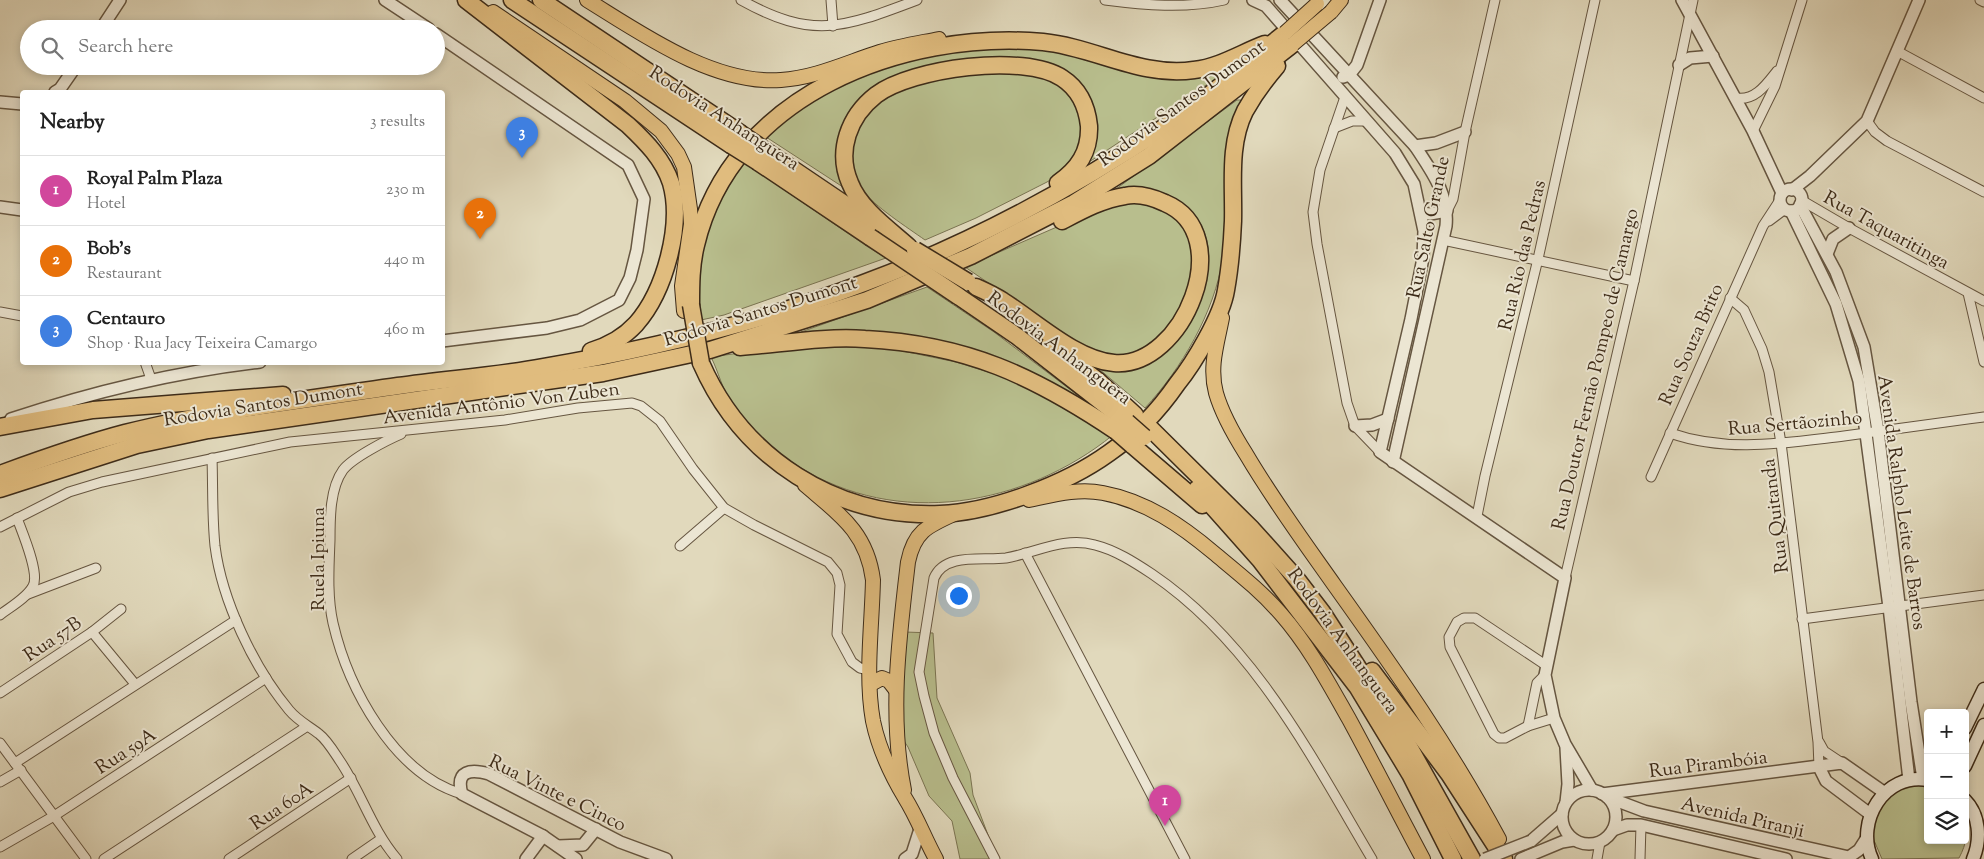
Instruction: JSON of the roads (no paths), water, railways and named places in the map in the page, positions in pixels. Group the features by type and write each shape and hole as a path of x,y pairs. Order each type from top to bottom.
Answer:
{"highway":[{"path":"466,0 628,125 660,160 673,192 675,212 671,247 654,294 636,324 613,342 539,368"},
{"name":"Rodovia Anhanguera","path":"512,0 736,139"},
{"name":"Rodovia Anhanguera","path":"541,0 628,57 870,237 1018,337 1126,423 1252,529 1296,578 1322,612 1407,743 1472,859"},
{"path":"556,0 628,57"},
{"path":"985,41 1044,42 1156,69 1180,71 1221,64 1285,42 1280,63 1263,83 1244,112 1237,133 1234,149 1232,221 1226,293 1205,340 1179,383 1154,412 1107,455 1070,475 1032,492 993,505 958,513 928,514 874,508 820,490 792,472 748,437 720,402 701,364 688,308 692,263 711,202 734,162 761,132 786,109 851,72 903,54 946,46 985,41"},
{"name":"Rodovia Santos Dumont","path":"0,474 45,457 125,433 204,417 400,386 539,368 680,340 775,314 865,283 978,233 1055,194 1172,123 1254,60 1285,42"},
{"name":"Rodovia Santos Dumont","path":"0,489 137,445 208,430 603,373 710,350 867,300 971,256 1074,203 1148,156 1285,42"},
{"path":"912,248 878,218 850,184 845,167 844,150 848,132 856,116 877,94 895,85 936,73 985,66 1026,67 1048,71 1062,78 1075,89 1084,103 1089,134 1086,151 1078,166 1066,177 978,233"},
{"name":"Rodovia Anhanguera","path":"762,157 972,285 1097,380 1126,423"},
{"path":"971,256 1026,238 1109,199 1136,194 1155,198 1178,210 1194,230 1200,247 1201,268 1184,316 1158,349 1132,362 1114,363 1085,354 1001,300 972,285"},
{"path":"710,350 864,338 949,350 996,364 1070,400 1126,423 1142,437"},
{"path":"0,427 93,410 400,386"},
{"name":"Rodovia Anhanguera","path":"1142,437 1191,483 1244,540 1358,688 1410,774 1453,859"},
{"path":"1322,612 1356,650 1449,774 1504,859"}],"main road":[{"path":"473,0 625,101 651,122 670,142 684,168 690,209 691,224 682,286 688,308"},
{"path":"587,0 612,16 701,65 723,74 747,79 782,80 880,52 958,37 998,35 1044,42"},
{"path":"1285,42 1330,12 1340,0"},
{"path":"1285,42 1318,2"},
{"path":"1226,293 1214,348 1213,367 1216,394 1233,432 1271,497 1437,731 1468,781 1510,859"},
{"path":"792,472 851,526 863,544 871,565 873,580 870,677 873,720 882,755 891,775 906,798 936,859"},
{"path":"993,505 1070,491 1102,492 1122,497 1167,518 1246,580 1282,616 1318,664 1375,766 1423,859"},
{"path":"906,798 900,768 896,690 903,602 912,545 922,531 958,513"},
{"path":"870,677 882,678 896,690"},
{"path":"1969,720 1984,689"},
{"path":"1969,757 1984,725"},
{"path":"1872,859 1866,840 1870,814 1885,793 1909,780 1924,779"},
{"path":"1969,807 1976,819 1978,838 1975,858"}],"street":[{"path":"107,20 120,0"},
{"path":"385,0 415,20"},
{"path":"741,0 763,12 794,24 833,26 850,24 917,0"},
{"path":"831,0 833,26"},
{"path":"1105,0 1166,5 1224,0"},
{"path":"1166,5 1181,0"},
{"path":"1253,0 1267,3 1395,153 1414,184 1424,231 1423,258 1380,452"},
{"path":"1280,0 1415,146 1439,184 1447,211 1430,214 1421,213"},
{"path":"1328,75 1340,77 1349,75 1357,65 1380,0"},
{"name":"Rua Salto Grande","path":"1393,462 1443,240 1447,211 1453,199 1465,132 1495,0"},
{"name":"Rua Rio das Pedras","path":"1477,516 1538,259 1596,0"},
{"path":"1682,0 1736,98 1775,176 1791,199 1814,242"},
{"name":"Rua Doutor Fernão Pompeo de Camargo","path":"1601,794 1565,744 1554,718 1546,671 1564,578 1634,281 1693,0"},
{"path":"1753,131 1770,99 1802,0"},
{"path":"1919,0 1867,122 1875,132 1887,141 1984,192"},
{"path":"1980,0 1984,2"},
{"path":"445,40 628,165 644,199 643,217 630,278 620,300 580,320 547,328 445,342"},
{"path":"1897,50 1984,98"},
{"path":"1680,65 1690,58 1712,56"},
{"path":"1736,98 1742,99 1753,96 1779,69"},
{"path":"58,90 70,75"},
{"path":"1346,97 1320,170 1313,212 1343,387 1355,426 1380,452 1393,462 1477,516 1564,578"},
{"path":"0,102 20,104"},
{"path":"1334,128 1352,121 1367,121"},
{"name":"Rua Souza Brito","path":"1651,477 1763,226 1791,199 1810,176 1867,122"},
{"path":"1415,146 1436,143 1465,132"},
{"name":"Rua Taquaritinga","path":"1791,199 1984,301"},
{"path":"0,207 20,210"},
{"path":"1827,254 1833,239 1849,228"},
{"path":"1443,240 1634,281"},
{"name":"Avenida Ralpho Leite de Barros","path":"1814,242 1827,254 1847,299 1864,347 1872,432 1895,606 1924,774"},
{"name":"Avenida Ralpho Leite de Barros","path":"1814,242 1847,335 1872,432"},
{"path":"1968,292 1984,362"},
{"name":"Rua Quitanda","path":"1730,298 1744,310 1762,349 1770,372 1781,444 1818,742 1819,767"},
{"path":"0,312 20,316"},
{"path":"146,365 151,379"},
{"path":"0,422 61,402 151,379 221,365"},
{"name":"Avenida Antônio Von Zuben","path":"0,527 69,492 102,482 290,442 505,420 614,403 632,403 642,406 660,421 693,469 724,508 828,562 837,573 840,584 837,634 852,662 870,677"},
{"name":"Rua Sertãozinho","path":"1670,433 1690,440 1732,446 1781,444 1984,417"},
{"path":"1355,426 1372,426 1388,418"},
{"name":"Ruela Ipiuna","path":"408,430 381,442 343,470 331,512 329,583 333,622 362,700 385,734 406,759 437,783 462,794"},
{"path":"212,458 215,548 223,583 236,620 266,678 290,711 306,727 319,734 351,778 382,839 397,859"},
{"path":"680,546 724,508"},
{"path":"0,615 27,594 34,585 34,572 17,518"},
{"path":"995,859 953,778 934,733 922,688 919,672 934,578 944,564 956,561 1006,558 1062,544 1094,544 1135,563 1166,584 1195,609 1244,657 1260,678 1320,771 1372,859"},
{"path":"1025,553 1185,859"},
{"path":"27,594 96,568"},
{"path":"1802,619 1984,595"},
{"name":"Avenida Ralpho Leite de Barros","path":"1895,606 1909,780"},
{"name":"Rua 57B","path":"0,693 92,632 121,609"},
{"path":"1528,726 1537,683 1546,671 1475,618 1464,618 1451,629 1450,647 1494,734 1499,738 1505,738 1528,726 1554,718"},
{"path":"0,782 18,766 135,684 236,620"},
{"path":"92,632 135,684"},
{"name":"Rua 59A","path":"0,847 54,816 266,678"},
{"path":"104,859 116,856 306,727"},
{"path":"1818,742 1824,752 1885,793"},
{"path":"0,743 86,859"},
{"name":"Rua Doutor Fernão Pompeo de Camargo","path":"1565,744 1568,784 1566,802"},
{"name":"Rua Pirambóia","path":"1601,794 1842,764"},
{"path":"1819,767 1826,782 1870,814"},
{"name":"Rua Vinte e Cinco","path":"462,794 459,784 461,778 468,772 482,772 620,842 666,859"},
{"name":"Rua 60A","path":"229,859 351,778"},
{"path":"1578,793 1601,794 1616,813 1613,830 1600,842 1587,844 1574,840 1564,828 1562,814 1566,802 1578,793"},
{"path":"462,794 542,836 576,859"},
{"name":"Avenida Piranji","path":"1601,794 1644,811 1849,857 1859,850 1866,840"},
{"path":"1484,859 1531,841 1562,814"},
{"name":"Avenida Piranji","path":"1613,830 1628,825 1641,825 1786,859"},
{"path":"1640,859 1641,825"},
{"path":"558,846 584,845 596,829"},
{"path":"905,859 912,854 920,829"},
{"path":"526,859 542,836"},
{"path":"352,859 382,839"},
{"path":"1522,859 1574,840"},
{"path":"1597,859 1600,842"}],"place":[{"name":"Centauro","path":"522,158"},
{"name":"Bob's","path":"480,239"},
{"name":"Royal Palm Plaza","path":"1165,826"}]}
